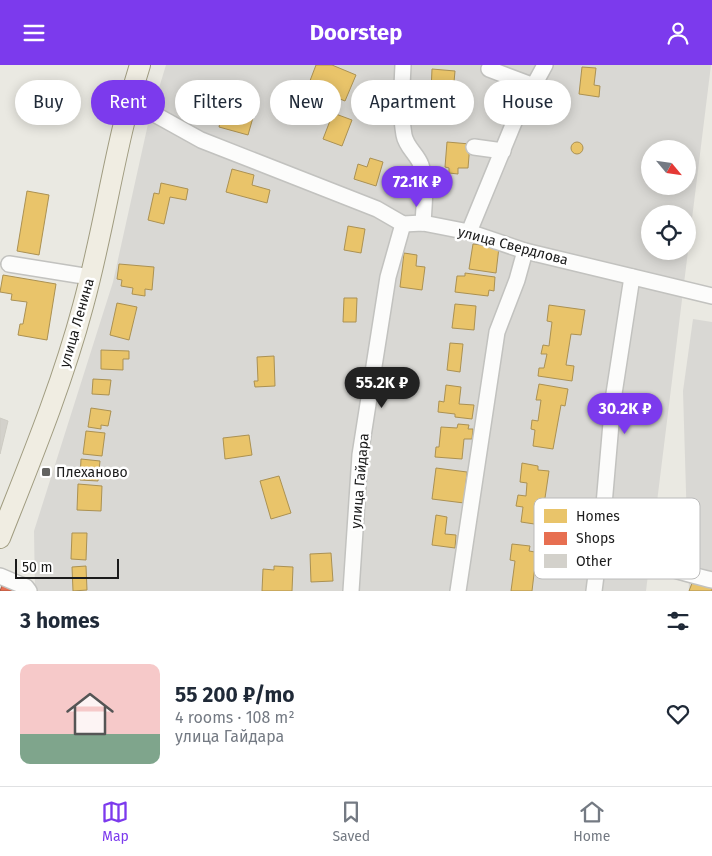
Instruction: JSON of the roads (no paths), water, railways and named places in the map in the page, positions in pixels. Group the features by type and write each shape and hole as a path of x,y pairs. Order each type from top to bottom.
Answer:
{"main road":[{"name":"улица Ленина","path":"135,80 140,65"},
{"name":"улица Ленина","path":"1,531 62,376 90,277 123,125"}],"street":[{"path":"403,65 402,110 404,132 407,143 421,166 424,197 423,223"},
{"path":"537,80 545,65"},
{"path":"489,69 518,80"},
{"path":"165,120 201,141 377,209 403,224"},
{"path":"469,232 513,125"},
{"path":"474,147 503,151"},
{"name":"улица Свердлова","path":"403,224 423,223 469,232 525,251 712,296"},
{"name":"улица Гайдара","path":"351,591 362,446 388,277 403,224"},
{"path":"458,591 497,332 517,281 525,251"},
{"path":"9,264 90,277"},
{"path":"605,498 613,400 632,277"},
{"path":"0,577 26,587 29,591"}],"place":[{"name":"Плеханово","path":"46,472"}]}
